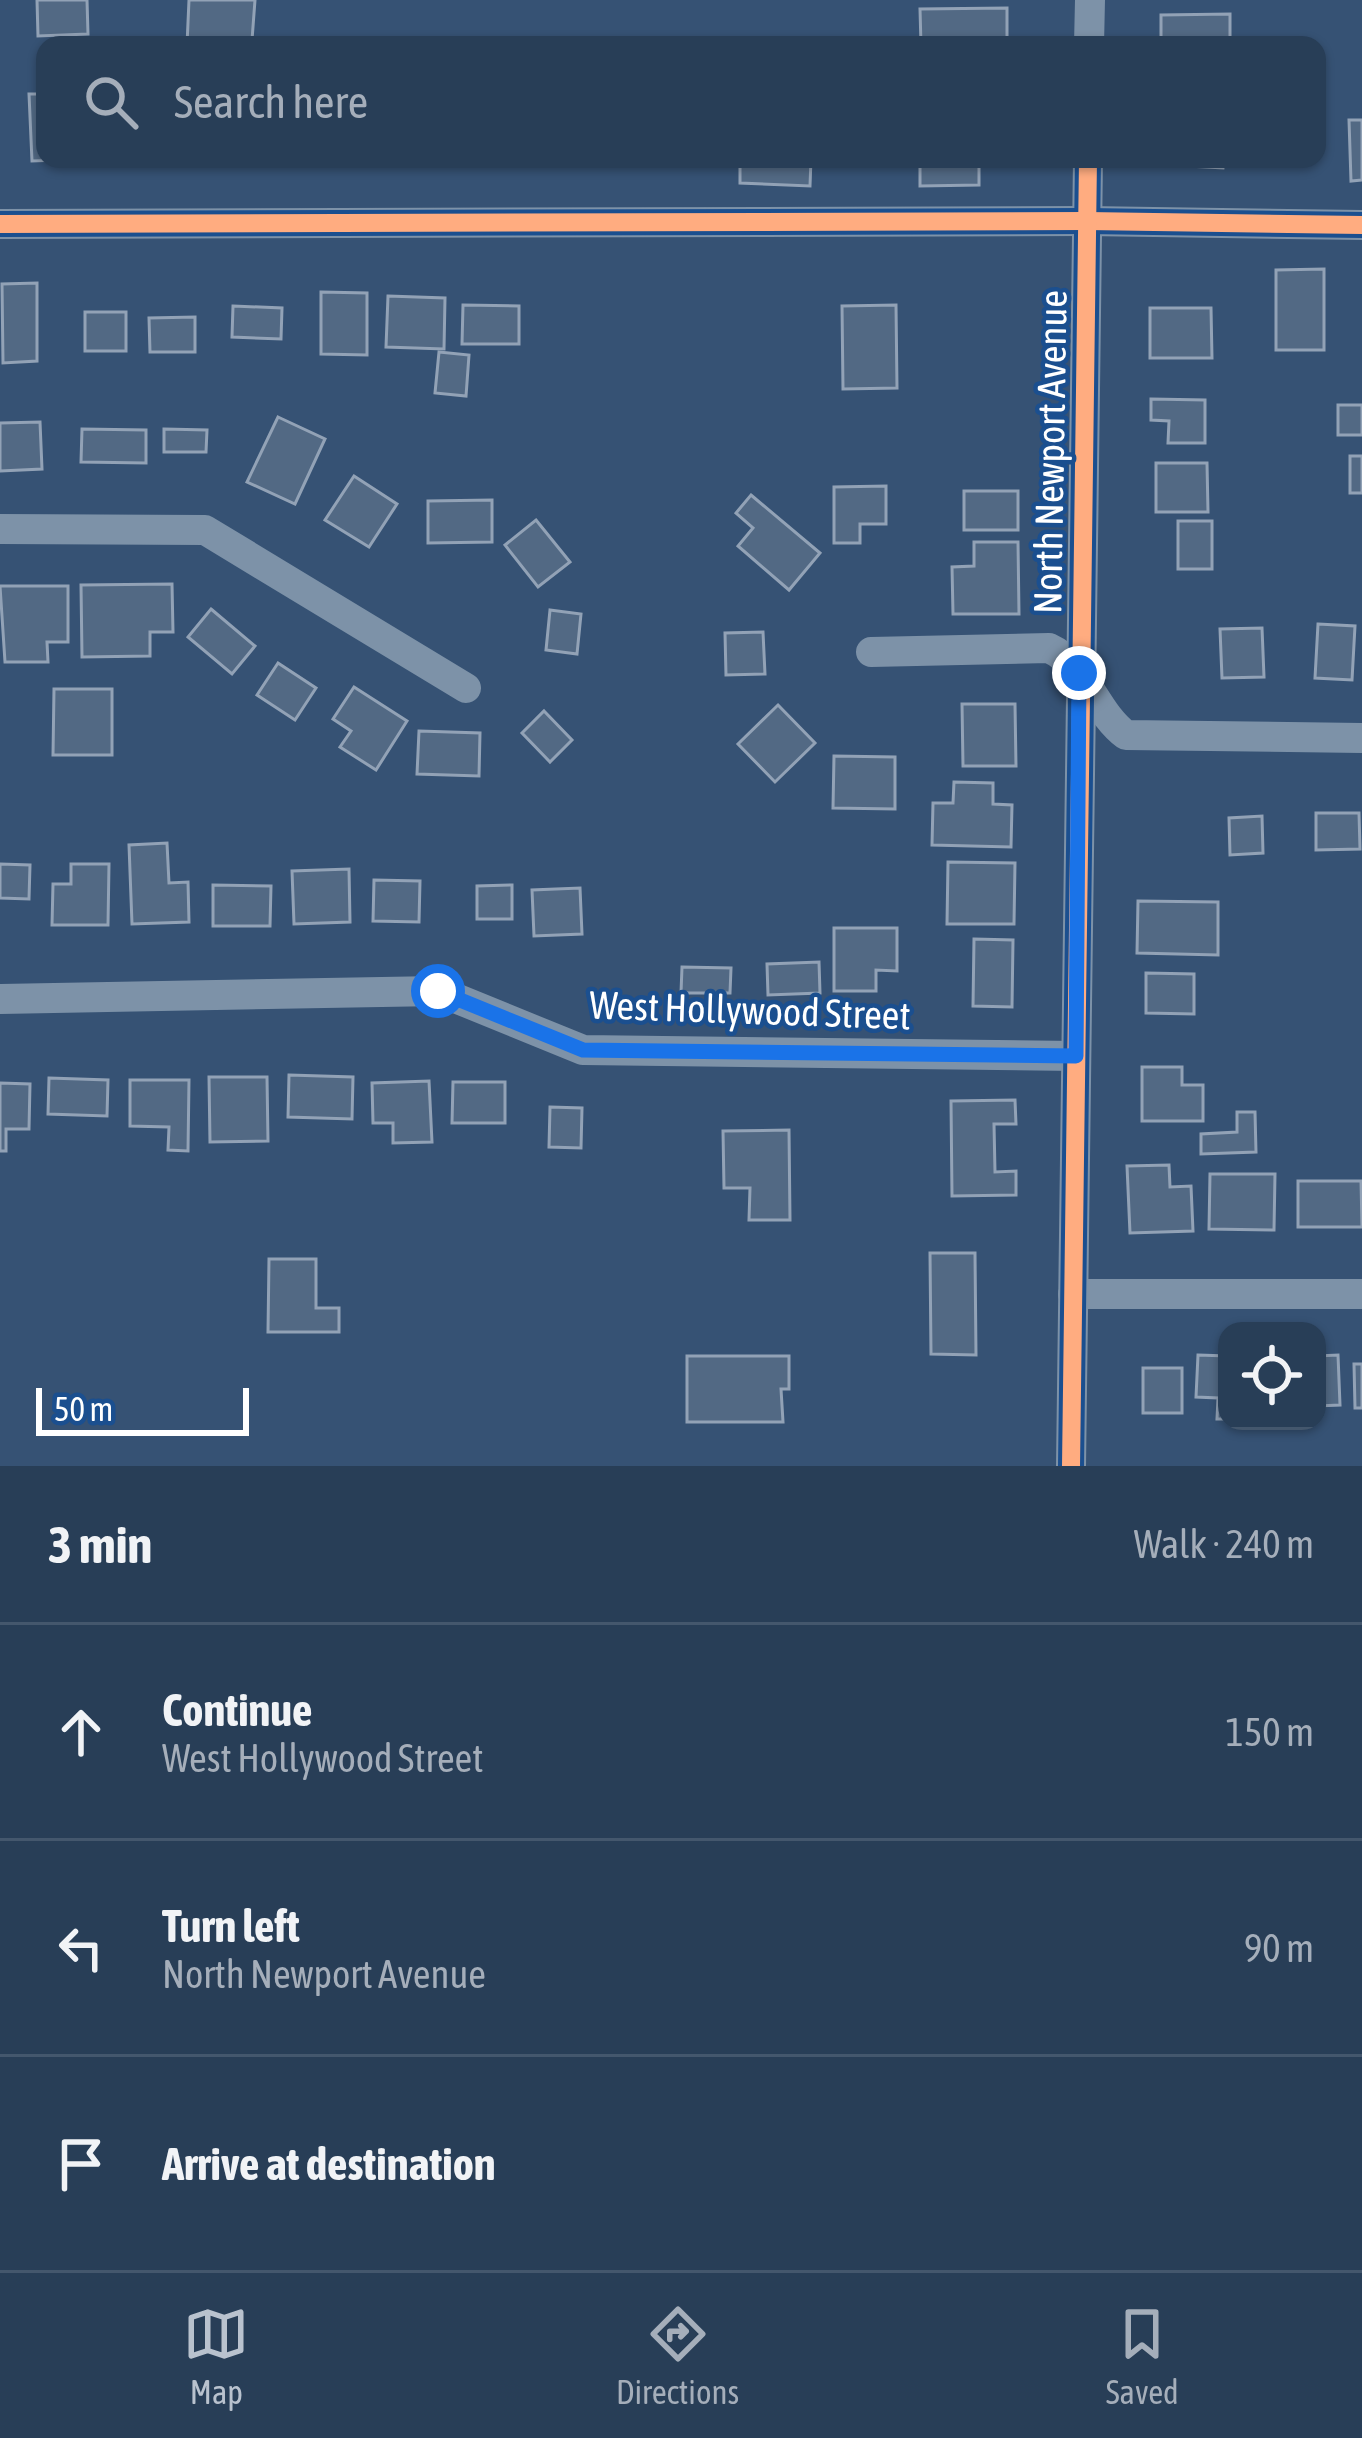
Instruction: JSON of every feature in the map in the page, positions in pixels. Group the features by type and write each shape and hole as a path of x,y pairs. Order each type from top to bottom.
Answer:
{"street":[{"path":"1089,36 1090,0"},
{"name":"North Newport Avenue","path":"1071,1466 1088,168"},
{"path":"0,224 1087,220 1362,225"},
{"path":"0,529 205,530 466,688"},
{"path":"871,652 1049,648 1064,654 1106,720 1126,735 1362,738"},
{"name":"West Hollywood Street","path":"0,999 438,991 583,1050 1076,1056"},
{"path":"1072,1294 1362,1294"}],"building":[{"path":"37,0 87,0 88,34 38,36"},
{"path":"189,0 255,0 252,36 187,36"},
{"path":"1007,8 1007,36 921,36 920,9"},
{"path":"1230,14 1230,36 1161,36 1161,15"},
{"path":"29,94 36,94 36,161 32,161"},
{"path":"1349,120 1362,120 1362,180 1351,181"},
{"path":"740,168 811,168 810,186 740,183"},
{"path":"920,168 979,168 979,185 920,186"},
{"path":"1324,269 1324,350 1276,350 1276,270"},
{"path":"37,283 37,361 3,363 2,284"},
{"path":"321,292 367,293 367,355 321,354"},
{"path":"388,296 445,298 444,349 386,347"},
{"path":"463,305 519,306 519,344 462,344"},
{"path":"896,305 897,388 843,389 842,306"},
{"path":"233,306 282,308 281,339 232,337"},
{"path":"1150,308 1211,308 1212,358 1150,358"},
{"path":"85,312 126,312 126,351 85,351"},
{"path":"195,317 195,352 150,352 149,318"},
{"path":"439,352 469,355 466,396 435,393"},
{"path":"1151,399 1205,400 1205,443 1168,443 1169,421 1151,420"},
{"path":"1338,405 1362,405 1362,435 1338,435"},
{"path":"278,417 325,439 295,504 247,482"},
{"path":"40,422 42,469 0,471 0,423"},
{"path":"82,429 146,430 146,463 81,462"},
{"path":"164,429 207,430 206,452 164,452"},
{"path":"1350,456 1362,456 1362,493 1350,493"},
{"path":"1156,463 1207,463 1208,512 1156,512"},
{"path":"354,476 397,504 369,547 325,520"},
{"path":"886,486 886,524 860,524 860,543 834,543 834,487"},
{"path":"964,491 1018,491 1018,530 964,530"},
{"path":"751,495 820,553 789,590 738,546 753,528 736,513"},
{"path":"492,500 492,542 428,543 428,501"},
{"path":"536,520 570,562 538,587 505,545"},
{"path":"1178,521 1212,521 1212,569 1178,569"},
{"path":"974,542 1018,542 1019,614 953,614 952,567 974,566"},
{"path":"172,584 173,632 150,632 150,656 82,657 81,585"},
{"path":"0,586 68,586 68,642 47,642 48,662 5,662"},
{"path":"211,609 255,646 232,674 188,637"},
{"path":"550,610 581,614 577,654 546,650"},
{"path":"1318,624 1355,626 1352,680 1315,678"},
{"path":"1262,628 1264,677 1222,678 1220,629"},
{"path":"763,632 765,674 726,675 725,633"},
{"path":"278,663 316,688 295,720 257,695"},
{"path":"354,687 407,721 376,770 340,747 351,731 333,719"},
{"path":"54,689 112,689 112,755 53,755"},
{"path":"962,704 1015,704 1016,766 963,766"},
{"path":"778,705 815,743 775,782 738,744"},
{"path":"544,711 572,740 550,762 522,733"},
{"path":"419,731 480,733 479,776 417,774"},
{"path":"834,756 895,757 895,809 833,808"},
{"path":"954,782 993,783 993,804 1012,805 1011,847 932,845 933,803 953,803"},
{"path":"1316,813 1359,813 1360,849 1316,850"},
{"path":"1262,816 1263,853 1230,855 1229,818"},
{"path":"167,843 169,883 188,882 189,922 132,924 129,845"},
{"path":"948,862 1015,863 1014,924 947,924"},
{"path":"0,864 30,865 29,899 0,898"},
{"path":"71,864 109,864 108,925 52,925 53,884 71,884"},
{"path":"349,869 350,922 294,924 292,871"},
{"path":"374,880 420,881 419,922 373,921"},
{"path":"213,885 271,886 270,926 213,926"},
{"path":"512,885 512,919 477,919 477,886"},
{"path":"580,888 582,934 534,936 532,890"},
{"path":"1138,901 1218,902 1218,955 1137,953"},
{"path":"834,928 897,928 897,971 876,970 876,991 834,991"},
{"path":"974,939 1013,940 1012,1007 973,1006"},
{"path":"819,962 820,993 768,995 767,964"},
{"path":"682,967 731,968 730,993 681,993"},
{"path":"1146,973 1194,974 1194,1014 1146,1013"},
{"path":"1142,1067 1182,1067 1182,1085 1203,1085 1203,1121 1142,1121"},
{"path":"289,1075 353,1077 352,1119 288,1117"},
{"path":"209,1077 267,1077 268,1141 210,1142"},
{"path":"49,1078 108,1080 107,1116 48,1114"},
{"path":"130,1080 189,1080 188,1151 168,1150 169,1127 130,1126"},
{"path":"429,1081 432,1142 393,1143 393,1123 373,1123 372,1083"},
{"path":"453,1082 505,1082 505,1123 452,1123"},
{"path":"0,1083 30,1084 29,1129 6,1129 6,1151 0,1151"},
{"path":"1015,1100 1016,1124 994,1124 995,1172 1016,1171 1016,1195 952,1196 951,1101"},
{"path":"550,1107 582,1108 581,1148 549,1147"},
{"path":"1237,1112 1255,1112 1256,1152 1201,1154 1201,1134 1237,1132"},
{"path":"789,1130 790,1220 749,1220 750,1188 724,1188 723,1131"},
{"path":"1169,1165 1170,1187 1191,1186 1193,1231 1130,1233 1127,1166"},
{"path":"1210,1174 1275,1174 1274,1230 1209,1229"},
{"path":"1298,1181 1361,1181 1362,1227 1298,1227"},
{"path":"930,1253 975,1253 976,1355 931,1354"},
{"path":"269,1259 316,1259 316,1308 339,1308 339,1332 268,1332"},
{"path":"1198,1355 1218,1356 1218,1398 1196,1397"},
{"path":"1338,1355 1340,1405 1326,1406 1326,1356"},
{"path":"687,1356 789,1356 789,1389 781,1389 783,1422 687,1422"},
{"path":"1354,1364 1362,1364 1362,1408 1355,1408"},
{"path":"1143,1368 1182,1368 1182,1413 1143,1413"}],"cycle path":[{"path":"1071,1466 1088,168"},
{"path":"0,224 1087,221 1362,225"}],"route":[{"path":"438,991 583,1050 1076,1056 1079,673"}]}
